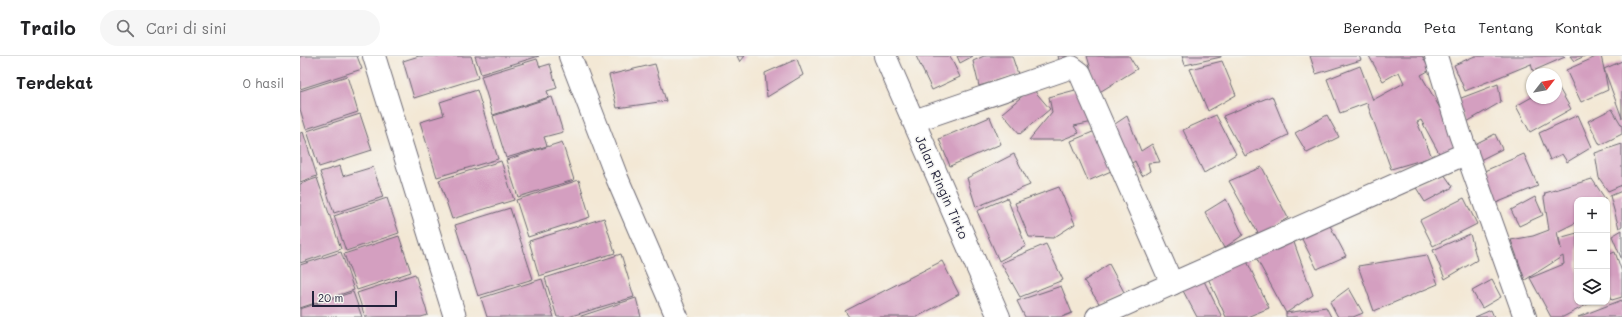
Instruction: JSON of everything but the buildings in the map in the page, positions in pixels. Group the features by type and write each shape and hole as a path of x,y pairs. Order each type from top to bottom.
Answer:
{"street":[{"path":"374,56 455,317"},
{"path":"570,56 617,178 677,317"},
{"name":"Jalan Ringin Tirto","path":"885,56 999,317"},
{"path":"1436,56 1460,134 1525,317"},
{"path":"914,121 1072,67 1080,73 1172,284"},
{"path":"1097,317 1467,154"}]}
